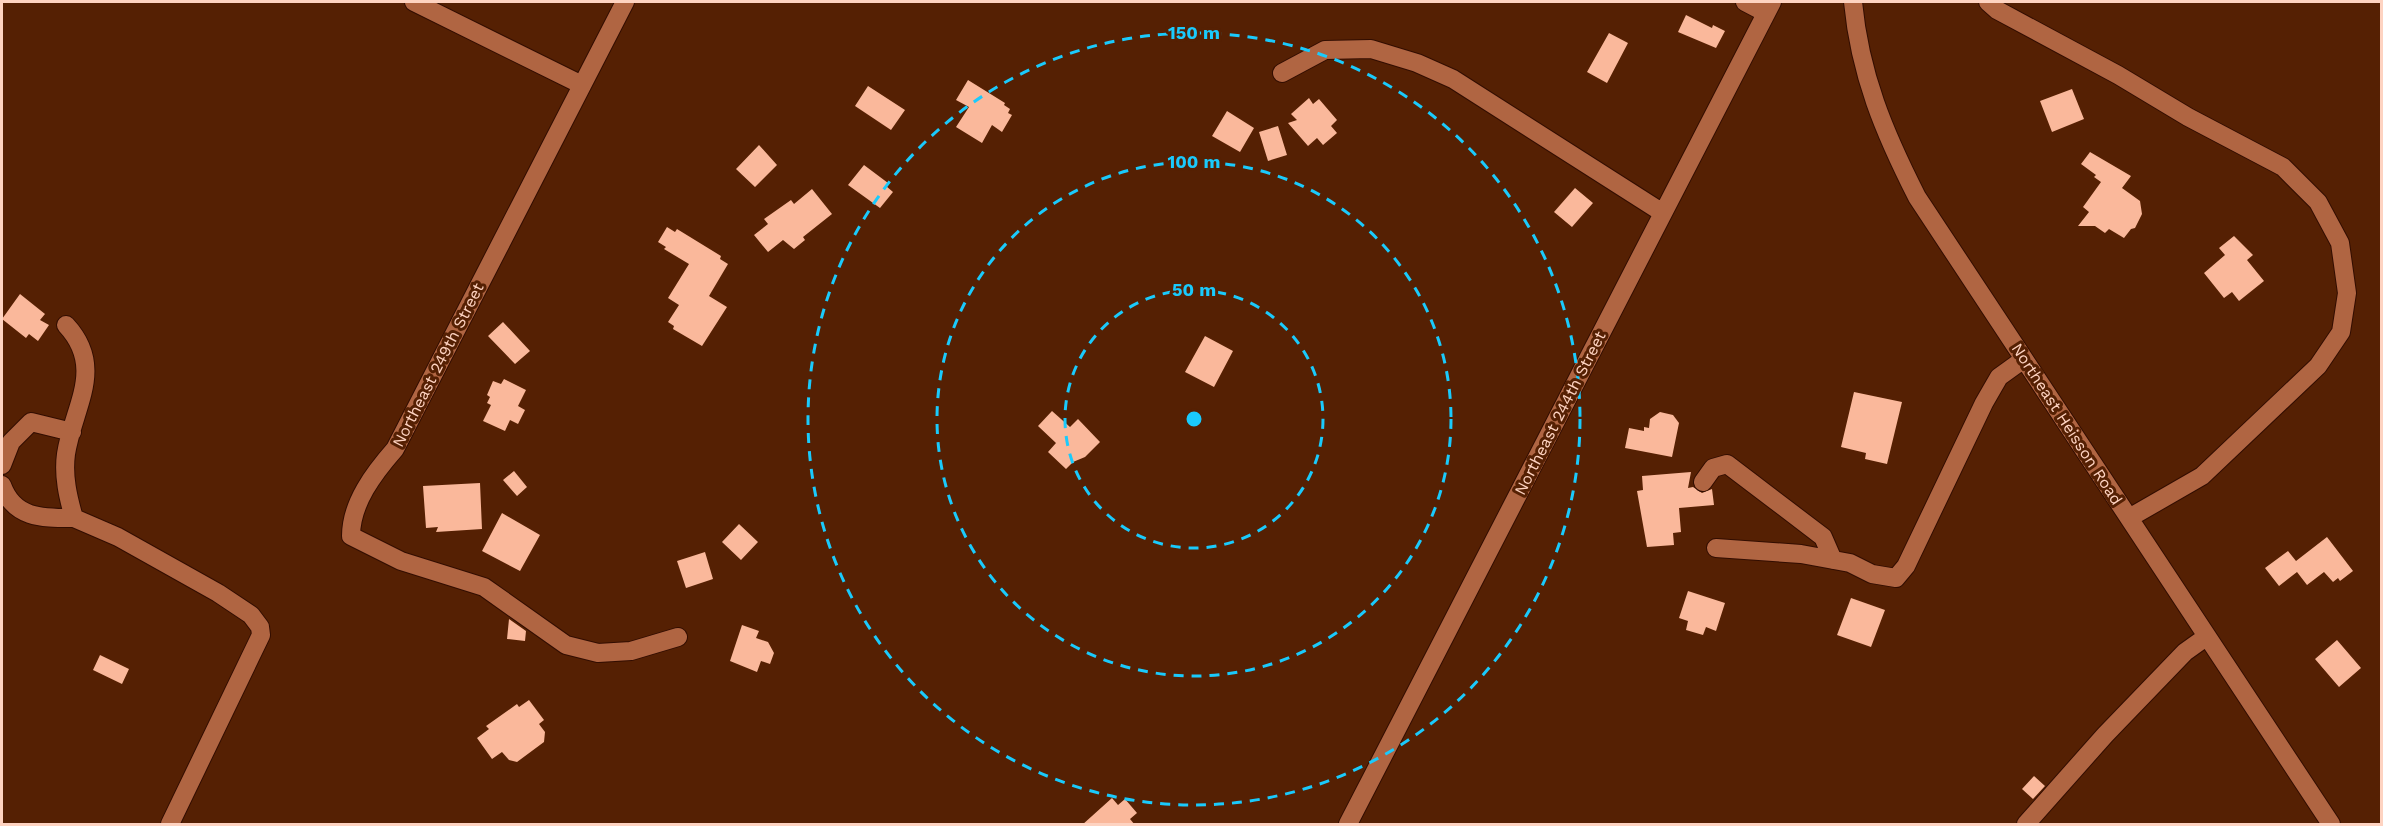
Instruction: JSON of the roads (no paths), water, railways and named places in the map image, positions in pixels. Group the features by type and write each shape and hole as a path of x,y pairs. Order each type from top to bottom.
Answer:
{"street":[{"path":"414,2 582,85"},
{"name":"Northeast 249th Street","path":"625,2 395,449 376,471 351,518 351,536 401,561 484,587 566,645 598,653 632,651 678,637"},
{"path":"1745,2 1769,7"},
{"name":"Northeast Heisson Road","path":"1853,2 1863,70 1885,133 1917,196 2331,825"},
{"path":"1988,2 1997,10 2283,167 2318,202 2340,243 2347,293 2341,332 2318,366 2202,477 2129,518"},
{"name":"Northeast 244th Street","path":"1348,825 1769,7"},
{"path":"1282,73 1325,50 1371,50 1417,63 1453,80 1663,213"},
{"path":"66,325 78,338 85,357 86,381 66,455 66,489 74,518"},
{"path":"1716,548 1801,554 1850,563 1872,574 1896,578 1906,566 1999,377 2024,359"},
{"path":"2,465 11,442 31,422 72,432"},
{"path":"1703,482 1713,468 1727,464 1823,537 1833,560"},
{"path":"2,485 7,499 23,512 41,518 74,518 118,537 218,593 251,615 260,627 261,635 170,825"},
{"path":"2026,825 2105,735 2185,652 2206,637"}]}
